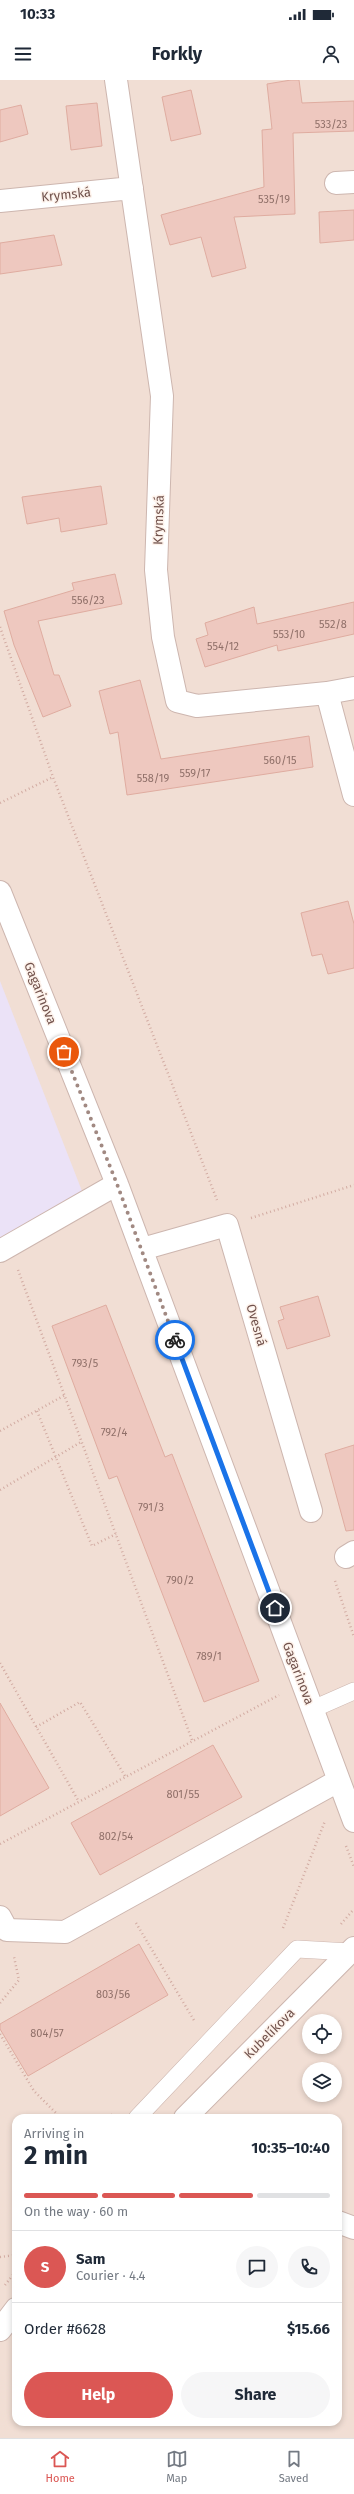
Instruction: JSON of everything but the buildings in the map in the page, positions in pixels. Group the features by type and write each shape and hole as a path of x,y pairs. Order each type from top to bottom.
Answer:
{"street":[{"name":"Krymská","path":"116,80 162,396 156,570 163,637 177,701 197,706 327,693 354,688"},
{"name":"Krymská","path":"0,201 132,188"},
{"path":"327,693 354,795"},
{"name":"Gagarinova","path":"0,892 142,1249 302,1682 314,1709 338,1781 354,1820"},
{"path":"5,1249 117,1184"},
{"path":"142,1249 227,1225"},
{"name":"Ovesná","path":"227,1225 311,1511"},
{"path":"2,1927 65,1938 123,1900 338,1781"},
{"name":"Kubelíkova","path":"189,2114 352,1950"},
{"path":"342,2224 354,2228"},
{"path":"0,2330 12,2314"}],"lane":[{"path":"314,1709 354,1691"},
{"path":"141,2114 297,1949 352,1950"}],"path":[{"path":"0,627 53,777 227,1225 354,1185"},
{"path":"0,803 53,777"},
{"path":"5,1249 65,1395 81,1442 192,1740"},
{"path":"0,1431 65,1395"},
{"path":"37,1411 92,1546 116,1534"},
{"path":"0,1490 81,1442"},
{"path":"0,1663 79,1802"},
{"path":"0,1844 302,1682"},
{"path":"36,1727 80,1702 125,1776"},
{"path":"281,1935 328,1814"},
{"path":"344,1840 354,1867"},
{"path":"123,1900 196,2024 202,2019"},
{"path":"0,2003 19,1980 2,1927"},
{"path":"0,2034 34,2090 57,2114"},
{"path":"0,2258 12,2255"},
{"path":"0,2290 12,2276"}],"shaded area":[{"path":"0,80 354,80 354,2438 0,2438"},
{"path":"0,981 82,1191 0,1239"}],"way so far":[{"path":"64,1052 117,1184 175,1340"}],"route":[{"path":"175,1340 275,1608"}]}
